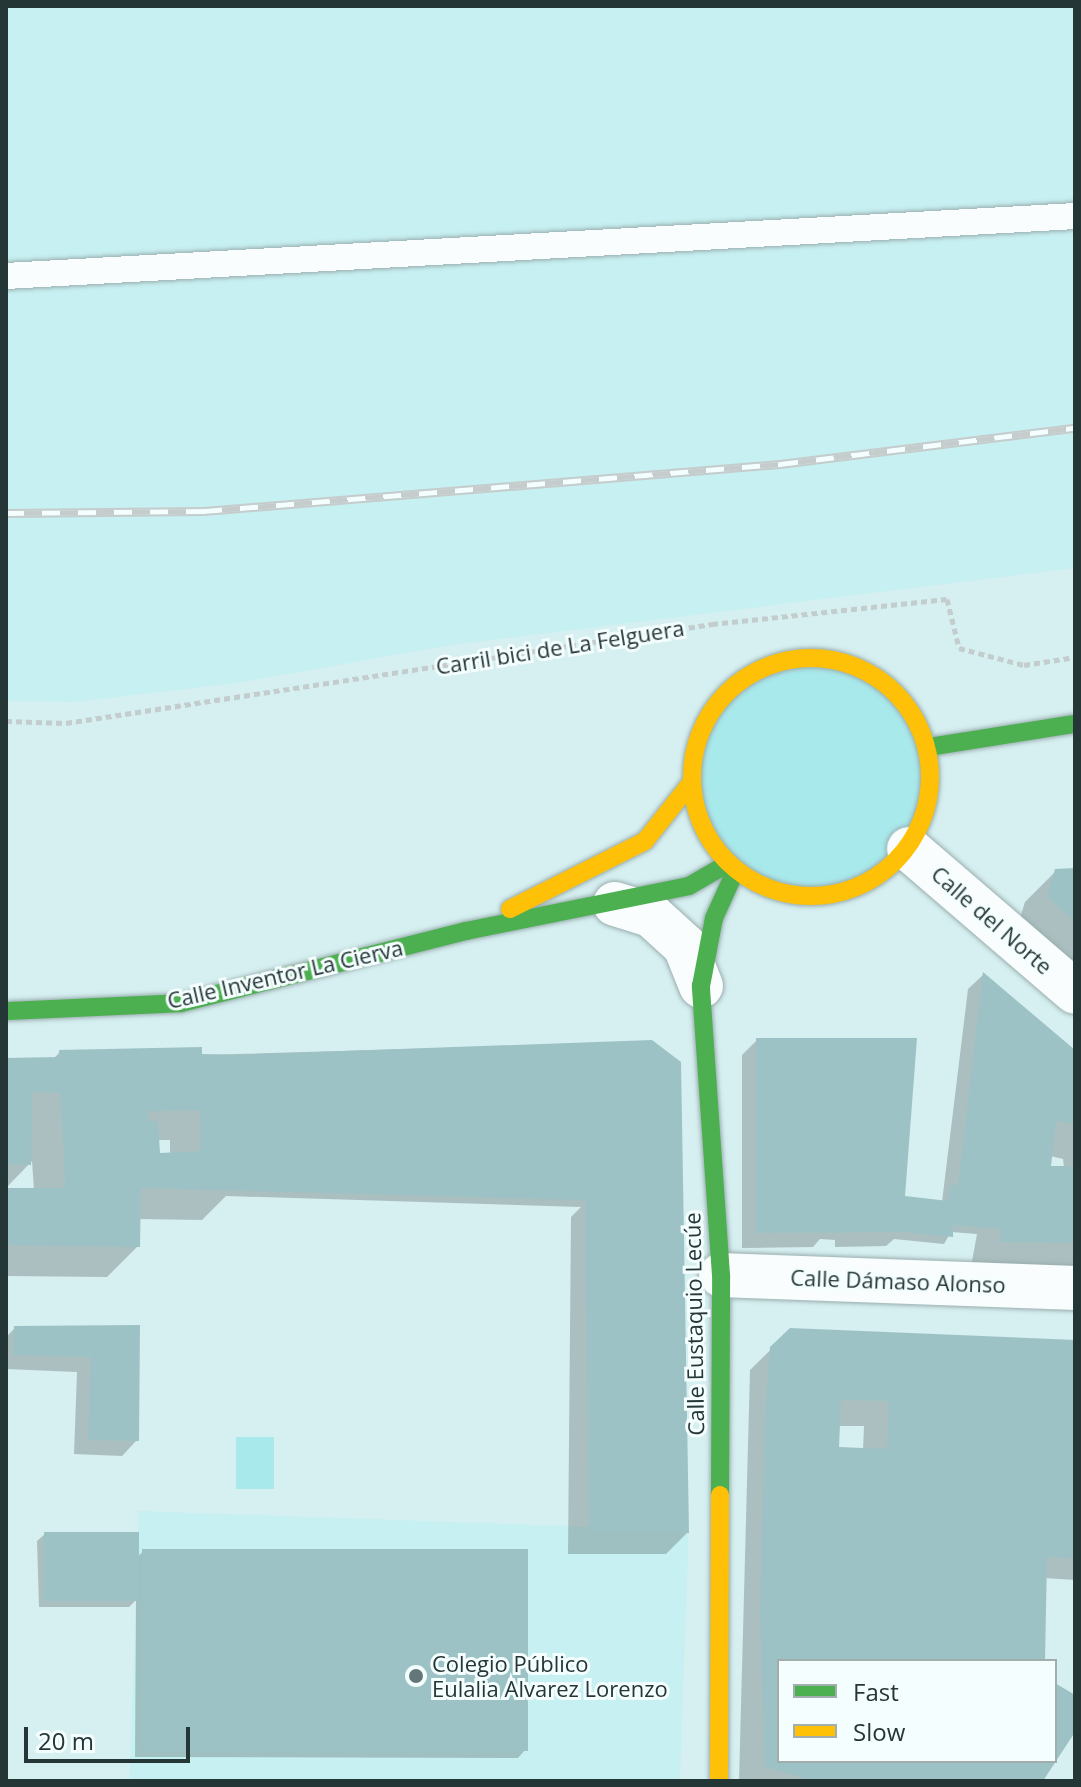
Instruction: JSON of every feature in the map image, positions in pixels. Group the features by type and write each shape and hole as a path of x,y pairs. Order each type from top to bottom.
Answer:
{"street":[{"path":"797,657 847,662 902,697 929,747 931,798 909,849 857,889 799,898 731,868 701,826 691,783 693,753 705,721 738,682 797,657"},
{"path":"929,747 1075,724"},
{"name":"Calle Inventor La Cierva","path":"466,931 645,841 691,783"},
{"name":"Calle del Norte","path":"909,849 1075,992"},
{"name":"Calle Inventor La Cierva","path":"6,1011 181,1003 466,931 615,904 689,886 731,868"},
{"name":"Calle Eustaquio Lecúe","path":"719,1781 721,1275 701,986 714,918 731,868"},
{"name":"Calle Inventor La Cierva","path":"615,904 651,915 685,946 701,986"},
{"name":"Calle Dámaso Alonso","path":"721,1275 1075,1288"}],"lane":[{"path":"6,276 1075,216"}],"path":[{"name":"Carril bici de La Felguera","path":"6,721 66,723 712,624 947,599 959,648 1024,665 1075,657"}],"shaded area":[{"path":"6,6 1075,6 1075,568 451,645 237,683 74,702 6,701"},
{"path":"811,658 856,667 877,678 895,693 910,711 921,732 930,777 921,822 910,843 895,861 877,876 856,887 811,896 766,887 745,876 727,861 712,843 701,822 692,777 701,732 712,711 727,693 745,678 766,667"},
{"path":"236,1437 274,1437 274,1489 236,1489"},
{"name":"Colegio Público Eulalia Alvarez Lorenzo","path":"139,1511 689,1530 680,1781 130,1781"}],"building":[{"path":"1075,868 1075,921 1047,897 1055,869"},
{"path":"983,972 1075,1050 1075,1124 1056,1121 1051,1166 1075,1166 1075,1243 999,1242 1002,1229 953,1225 953,1237 903,1232 756,1233 756,1038 917,1038 905,1196 948,1201 950,1184 958,1186"},
{"path":"652,1040 681,1062 689,1533 589,1533 585,1200 141,1188 140,1247 6,1245 6,1188 65,1188 65,1174 60,1093 32,1092 31,1165 6,1164 6,1058 59,1057 59,1050 202,1047 202,1054","holes":["200,1110 201,1151 160,1153 158,1121 148,1121 148,1111"]},
{"path":"140,1325 139,1441 88,1440 91,1357 13,1355 14,1326"},
{"path":"790,1328 1075,1340 1075,1558 1047,1557 1045,1659 777,1659 777,1763 1055,1763 1043,1781 815,1781 765,1767 760,1613 765,1415 770,1347","holes":["841,1400 889,1401 887,1449 839,1447"]},
{"path":"44,1532 139,1532 139,1601 44,1601"},
{"path":"142,1549 528,1549 528,1751 142,1751"},
{"path":"1057,1684 1075,1695 1075,1732 1057,1760"}],"railway":[{"path":"6,513 204,511 780,464 1075,428"}],"traffic: fast":[{"path":"929,747 1075,724"},
{"path":"6,1011 181,1003 466,931 689,886 727,864"},
{"path":"720,1495 721,1275 701,986 714,918 735,872"}],"traffic: slow":[{"path":"811,658 856,667 877,678 895,693 910,711 921,732 930,777 921,822 910,843 895,861 877,876 856,887 811,896 766,887 745,876 727,861 712,843 701,822 692,777 701,732 712,711 727,693 745,678 766,667 811,658"},
{"path":"510,909 645,841 691,783"},
{"path":"719,1781 720,1495"}],"place":[{"name":"Colegio Público Eulalia Alvarez Lorenzo","path":"416,1676"}]}
